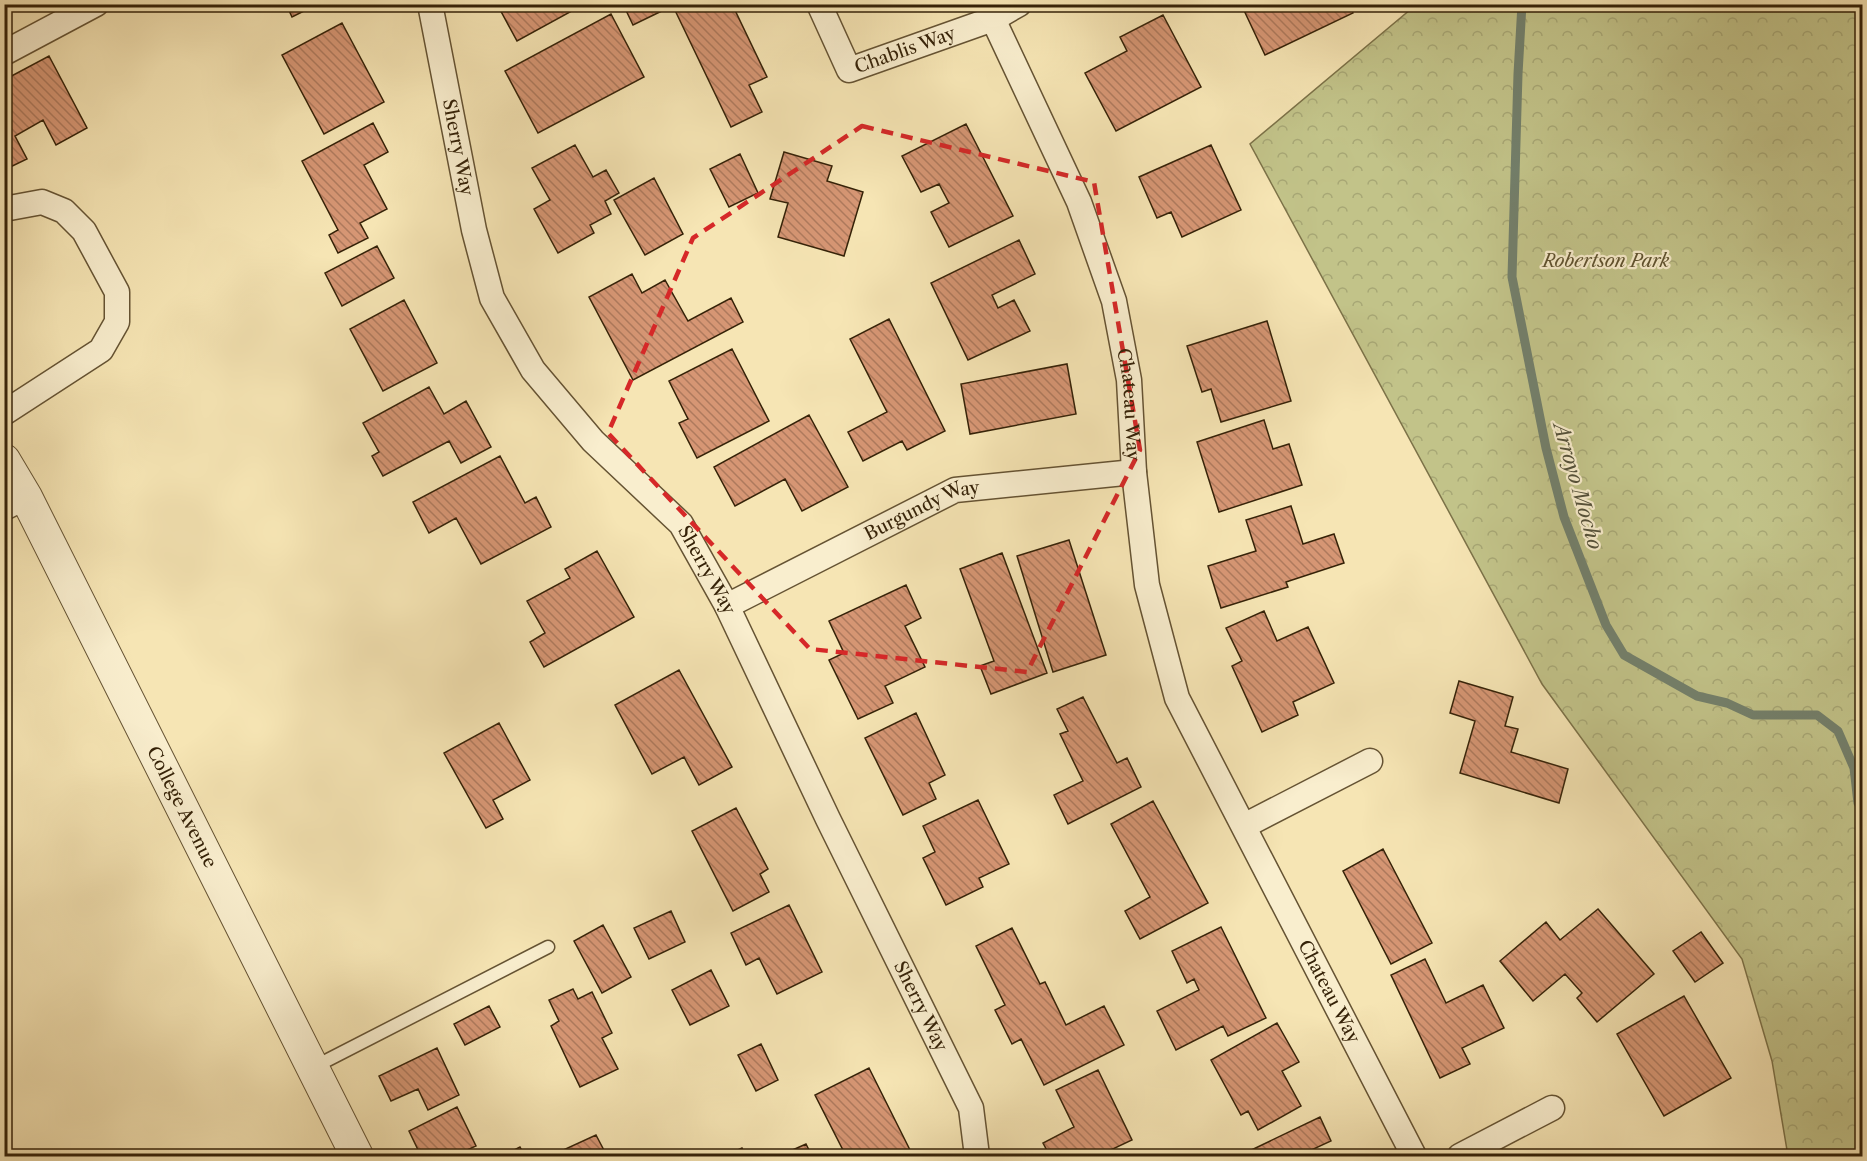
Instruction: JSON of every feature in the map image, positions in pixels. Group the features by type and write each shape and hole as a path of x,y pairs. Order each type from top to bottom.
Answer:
{"street":[{"path":"4,53 96,4"},
{"name":"Sherry Way","path":"430,4 474,230 492,298 533,370 593,441 681,524 727,606 828,819 971,1108 977,1156"},
{"name":"Chablis Way","path":"819,4 849,70 993,19"},
{"path":"993,19 1019,4"},
{"name":"Chateau Way","path":"993,19 1079,202 1113,301 1130,380 1134,472 1146,585 1178,698 1414,1156"},
{"path":"4,209 42,202 64,211 84,231 117,292 117,322 100,350 4,413"},
{"name":"College Avenue","path":"4,460 15,502 357,1156"},
{"name":"Burgundy Way","path":"727,606 955,490 1134,472"},
{"path":"1245,826 1370,761"},
{"path":"1460,1156 1552,1108"}],"lane":[{"path":"312,1068 548,947"}],"highlighted area":[{"path":"862,126 1094,182 1140,450 1027,672 810,649 608,433 693,238"}],"green space":[{"name":"Robertson Park","path":"1417,4 1862,5 1862,1156 1788,1156 1772,1061 1742,959 1542,684 1250,144"}],"building":[{"path":"286,4 318,4 292,17"},
{"path":"497,4 580,4 581,6 517,41"},
{"path":"623,4 669,4 670,7 633,25"},
{"path":"672,4 737,4 733,6 767,77 749,85 762,112 731,127"},
{"path":"1241,4 1349,4 1353,13 1265,55"},
{"path":"611,14 644,77 538,133 505,71"},
{"path":"1163,15 1201,87 1116,131 1085,73 1127,51 1120,37"},
{"path":"342,23 384,102 324,134 282,55"},
{"path":"49,56 87,128 56,145 43,120 15,136 27,159 4,170 4,80"},
{"path":"373,123 388,152 364,165 387,209 360,223 368,238 338,253 329,235 338,230 302,161"},
{"path":"966,124 1013,216 949,247 931,212 949,203 939,184 921,192 902,156"},
{"path":"575,145 593,177 606,170 619,193 605,201 611,214 590,225 594,233 558,253 534,209 550,200 532,168"},
{"path":"1211,145 1241,210 1182,237 1171,212 1157,218 1139,177"},
{"path":"784,152 832,166 827,181 863,192 844,256 778,237 788,203 770,199"},
{"path":"740,154 758,193 729,207 710,169"},
{"path":"654,178 683,234 645,255 614,200"},
{"path":"1019,240 1035,274 992,295 998,308 1014,300 1030,331 968,360 931,283"},
{"path":"377,246 394,278 342,306 325,273"},
{"path":"632,274 642,293 665,280 688,321 731,298 743,322 633,380 589,297"},
{"path":"404,300 437,363 383,391 350,329"},
{"path":"889,319 945,431 907,450 902,441 863,461 848,432 887,412 850,339"},
{"path":"1267,321 1291,401 1221,422 1211,389 1202,392 1187,346"},
{"path":"732,349 769,421 697,458 679,423 688,419 669,381"},
{"path":"1067,364 1076,414 970,434 961,384"},
{"path":"429,387 444,414 466,401 491,447 461,463 449,441 383,476 372,456 379,452 363,423"},
{"path":"809,415 848,487 802,511 785,479 735,506 714,467"},
{"path":"1264,420 1273,449 1289,444 1302,485 1219,512 1197,442"},
{"path":"500,456 525,503 536,497 551,527 481,564 456,518 429,533 413,502"},
{"path":"1291,506 1303,544 1334,534 1344,563 1286,582 1288,587 1221,608 1208,566 1256,551 1246,520"},
{"path":"1069,540 1106,655 1053,672 1017,556"},
{"path":"597,551 634,617 544,667 530,642 545,633 527,601 570,578 565,569"},
{"path":"1002,553 1047,673 991,694 980,666 994,661 960,569"},
{"path":"906,585 921,618 905,626 925,667 885,686 893,703 858,719 829,660 844,653 829,621"},
{"path":"1264,611 1277,641 1308,627 1334,683 1293,702 1298,715 1262,732 1232,666 1242,661 1226,628"},
{"path":"679,670 732,767 699,785 684,757 652,774 615,705"},
{"path":"1459,681 1513,697 1505,726 1518,729 1511,752 1568,769 1559,803 1460,773 1475,721 1450,713"},
{"path":"1083,697 1117,763 1127,758 1141,787 1068,824 1054,795 1083,781 1060,734 1068,731 1057,709"},
{"path":"916,713 945,775 929,783 936,799 903,815 865,738"},
{"path":"499,723 530,780 493,800 503,819 486,828 444,753"},
{"path":"978,800 1009,864 979,878 983,887 946,905 923,858 935,852 923,826"},
{"path":"1153,801 1208,903 1140,939 1125,911 1150,897 1111,824"},
{"path":"736,808 768,869 760,874 769,892 733,911 692,831"},
{"path":"1383,849 1432,943 1391,964 1343,871"},
{"path":"789,905 822,972 777,994 759,958 746,965 731,933"},
{"path":"1598,909 1654,974 1597,1022 1577,998 1582,993 1565,974 1533,1001 1500,961 1546,922 1560,940"},
{"path":"671,911 685,942 649,959 634,928"},
{"path":"603,925 631,977 602,993 574,941"},
{"path":"1221,927 1266,1018 1228,1036 1223,1026 1176,1050 1157,1011 1199,990 1194,979 1187,983 1172,951"},
{"path":"1012,928 1040,984 1045,982 1066,1025 1104,1006 1124,1045 1044,1085 1021,1039 1012,1044 995,1010 1005,1005 976,946"},
{"path":"1701,932 1723,963 1695,982 1673,951"},
{"path":"1425,959 1446,1003 1483,985 1504,1028 1462,1048 1470,1064 1440,1078 1391,975"},
{"path":"711,970 729,1006 690,1025 672,990"},
{"path":"573,989 578,999 592,992 612,1033 602,1038 618,1069 580,1087 551,1026 559,1021 549,1000"},
{"path":"1684,996 1731,1078 1664,1116 1617,1034"},
{"path":"489,1006 500,1027 465,1045 454,1024"},
{"path":"1277,1023 1299,1062 1282,1071 1301,1106 1258,1130 1248,1111 1241,1115 1211,1060"},
{"path":"761,1044 778,1080 756,1091 738,1055"},
{"path":"437,1048 459,1095 428,1110 418,1089 391,1101 379,1076"},
{"path":"869,1068 913,1156 846,1156 815,1095"},
{"path":"1098,1070 1132,1140 1098,1156 1050,1156 1043,1143 1074,1127 1056,1090"},
{"path":"457,1107 476,1146 454,1156 421,1156 409,1131"},
{"path":"1320,1117 1331,1141 1309,1151 1312,1156 1245,1156 1243,1154"},
{"path":"596,1135 607,1156 564,1156 561,1151"},
{"path":"806,1144 812,1156 779,1156"},
{"path":"520,1147 525,1156 502,1156"},
{"path":"742,1148 746,1156 725,1156"}],"waterway":[{"name":"Arroyo Mocho","path":"1522,4 1512,277 1546,448 1564,517 1606,625 1624,655 1697,696 1727,703 1753,715 1817,715 1838,731 1854,768 1858,803 1862,809"}]}
